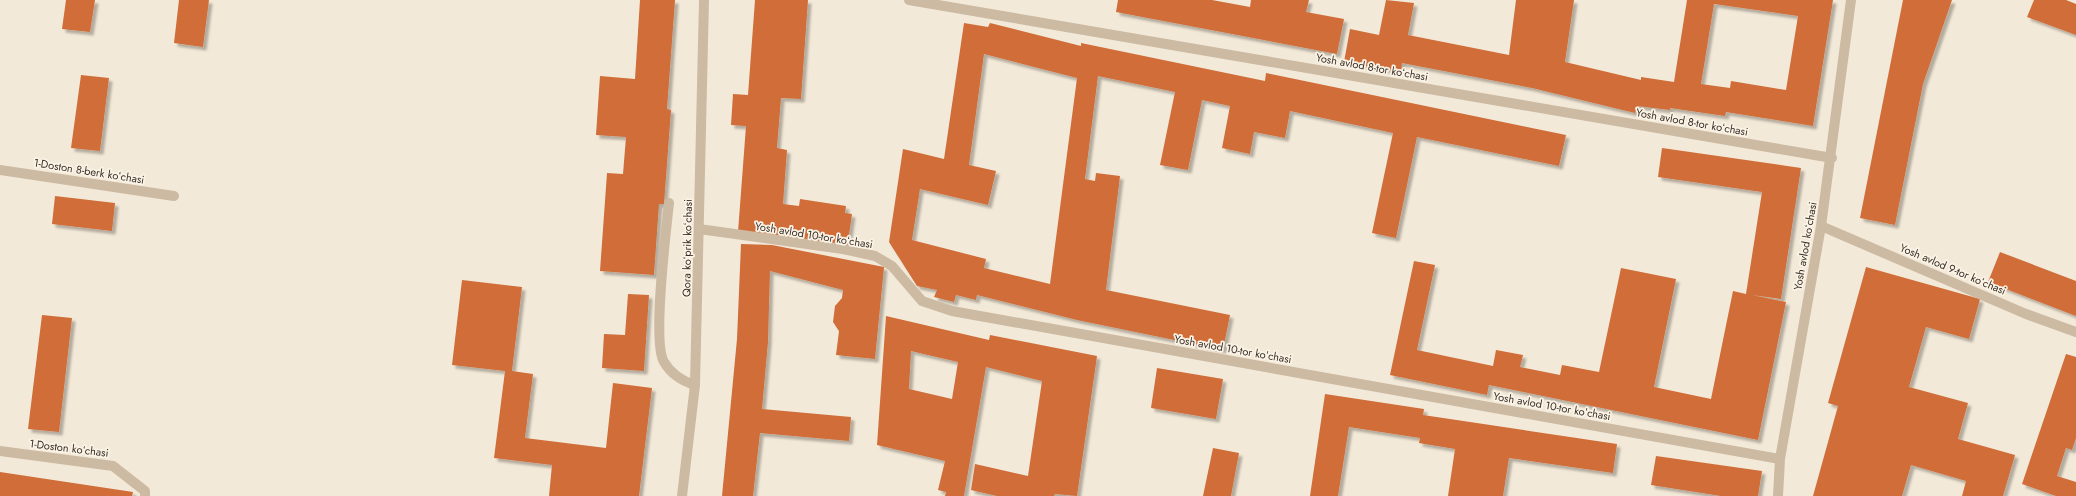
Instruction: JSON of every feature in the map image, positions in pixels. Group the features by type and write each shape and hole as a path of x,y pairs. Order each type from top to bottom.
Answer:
{"street":[{"name":"Qora koʻprik koʻchasi","path":"682,496 695,385 704,0"},
{"name":"Yosh avlod 8-tor koʻchasi","path":"909,0 1832,158"},
{"name":"Yosh avlod koʻchasi","path":"1778,496 1780,459 1832,158 1851,0"},
{"name":"1-Doston 8-berk koʻchasi","path":"0,170 174,196"},
{"path":"668,203 658,337 663,362 674,375 695,385"},
{"name":"Yosh avlod 9-tor koʻchasi","path":"1821,226 2019,311 2076,332"},
{"name":"Yosh avlod 10-tor koʻchasi","path":"699,229 843,249 875,256 892,266 922,300 952,310 1780,459"},
{"name":"1-Doston koʻchasi","path":"0,451 113,466 145,491 145,496"}],"building":[{"path":"66,0 95,0 90,32 62,29"},
{"path":"179,0 209,0 203,47 174,43"},
{"path":"640,0 675,0 667,109 671,110 664,204 659,204 654,275 600,271 607,173 623,174 626,137 596,135 600,76 635,79"},
{"path":"755,0 808,0 801,99 781,98 777,148 787,150 783,204 799,206 800,199 846,206 845,213 852,214 847,249 738,232 746,126 731,125 733,94 748,95"},
{"path":"1118,0 1212,0 1250,7 1251,0 1309,0 1306,12 1344,19 1337,54 1116,12"},
{"path":"1386,0 1414,3 1408,35 1509,55 1516,0 1574,0 1565,62 1641,80 1641,77 1674,82 1687,0 1833,0 1813,126 1726,112 1725,116 1670,108 1670,110 1637,106 1635,113 1532,88 1402,63 1401,72 1344,62 1350,29 1379,35","holes":["1714,4 1798,16 1786,90 1731,81 1730,88 1701,84"]},
{"path":"1903,0 1952,0 1923,84 1895,225 1860,218"},
{"path":"2034,0 2066,0 2076,4 2076,35 2027,17"},
{"path":"964,23 988,27 990,23 1081,46 1081,43 1265,81 1266,73 1566,135 1559,166 1417,137 1396,238 1372,233 1393,133 1290,111 1285,138 1254,132 1250,154 1222,148 1230,106 1202,100 1188,170 1160,165 1175,92 1098,76 1085,179 1095,181 1096,173 1120,176 1106,290 1230,315 1223,350 1077,320 977,295 976,300 956,295 954,302 934,297 937,290 917,286 889,242 903,149 944,159","holes":["984,54 1077,78 1050,284 984,268 986,259 912,240 920,189 988,205 996,171 969,165"]},
{"path":"81,75 109,78 100,151 71,148"},
{"path":"1662,148 1801,168 1781,299 1752,295 1786,302 1758,440 1489,385 1487,395 1390,375 1414,261 1435,265 1417,350 1493,366 1496,350 1523,355 1520,367 1560,375 1562,365 1599,372 1621,268 1676,279 1654,387 1711,399 1733,291 1746,294 1762,192 1658,177"},
{"path":"55,196 115,203 112,231 52,224"},
{"path":"741,244 772,245 884,267 875,359 836,355 839,331 833,322 835,306 842,298 843,290 770,271 768,342 762,409 851,417 849,441 760,433 753,496 722,496 737,339"},
{"path":"2000,252 2076,281 2076,316 1988,282"},
{"path":"1866,267 1980,299 1969,339 1926,327 1909,387 1968,403 1958,439 2015,455 2003,496 1962,496 1966,481 1911,465 1902,496 1813,496 1838,406 1828,403"},
{"path":"462,280 522,287 512,371 533,374 525,438 606,448 613,383 652,388 639,496 549,496 552,465 494,458 505,371 452,365"},
{"path":"628,294 649,295 644,371 602,368 604,334 625,335"},
{"path":"42,315 72,318 59,432 28,429"},
{"path":"886,316 989,340 990,335 1097,356 1077,496 1055,494 1054,496 997,496 971,490 975,464 1028,476 1042,381 986,367 964,496 945,496 946,492 938,490 945,461 877,445","holes":["911,351 958,362 952,399 909,389"]},
{"path":"2066,354 2076,357 2076,438 2072,450 2066,448 2057,476 2076,482 2076,496 2056,496 2022,484"},
{"path":"1157,368 1223,379 1216,419 1151,408"},
{"path":"1325,394 1424,409 1423,415 1617,444 1613,473 1509,458 1503,496 1448,496 1455,449 1419,443 1420,438 1349,427 1338,496 1310,496"},
{"path":"1213,448 1239,453 1231,496 1203,496"},
{"path":"1656,456 1762,471 1758,496 1721,496 1651,485"},
{"path":"0,472 133,492 132,496 0,496"}]}
